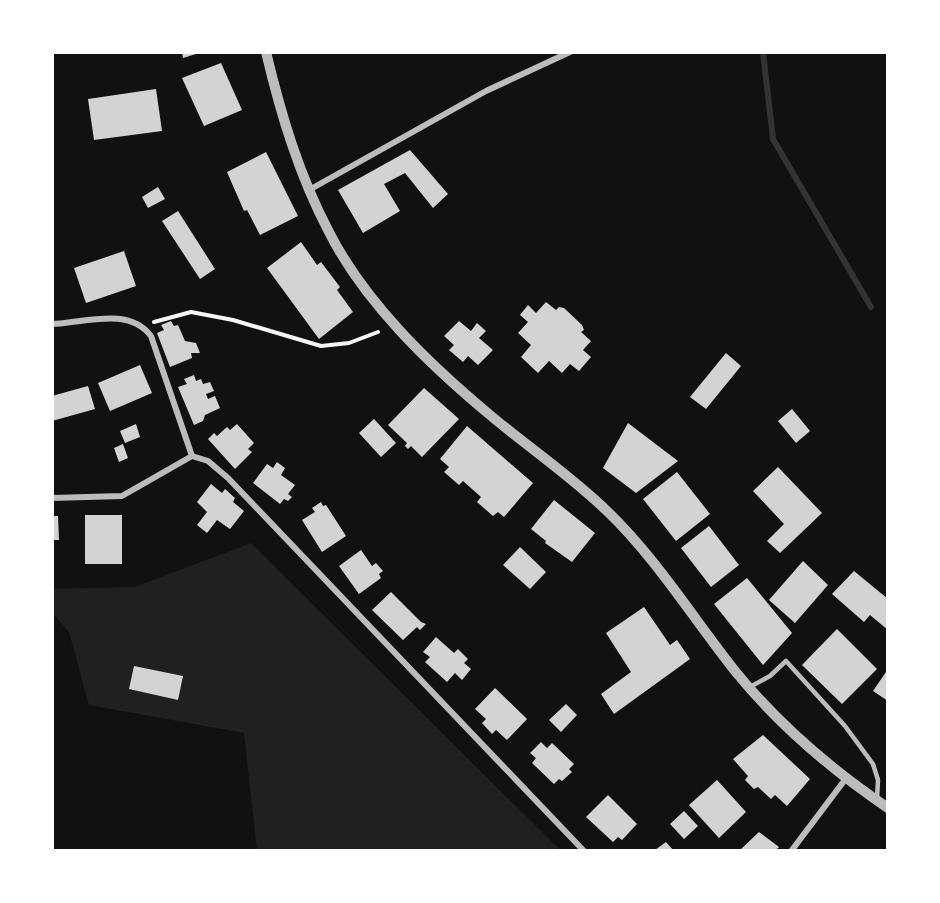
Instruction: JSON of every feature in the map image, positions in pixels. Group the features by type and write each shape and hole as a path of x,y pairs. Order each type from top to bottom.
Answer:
{"street":[{"path":"266,52 283,120 309,190 344,257 392,320 418,348 488,414 607,511 658,570 750,687 801,741 888,808"},
{"path":"309,190 486,91 570,52"},
{"path":"52,324 123,318 144,326 151,336 192,456"},
{"path":"52,498 122,496 192,456 208,461 228,478 583,850"},
{"path":"792,850 847,777"}],"lane":[{"path":"750,687 770,676 786,661 845,726 873,764 878,780 876,801"}],"path":[{"path":"156,321 191,312 233,320 321,346 349,343 378,332"}],"shaded area":[{"path":"251,543 560,850 257,850 244,733 89,705 69,632 53,614 52,589 135,587"}],"building":[{"path":"182,52 198,52 199,53 183,58"},
{"path":"221,63 242,110 204,126 182,78"},
{"path":"156,89 162,131 94,140 88,99"},
{"path":"410,150 448,194 433,208 405,173 384,184 400,211 363,233 338,190"},
{"path":"266,152 298,216 260,235 247,210 244,211 227,172"},
{"path":"158,187 165,199 148,208 142,197"},
{"path":"178,211 215,269 200,279 162,221"},
{"path":"301,242 317,265 321,262 340,287 337,290 353,312 319,339 267,268"},
{"path":"124,251 136,286 86,303 74,268"},
{"path":"546,302 556,310 559,307 564,308 582,325 584,330 581,332 591,341 583,350 591,357 579,371 570,364 562,373 549,361 538,373 521,357 531,345 518,333 528,322 520,315 528,305 536,313"},
{"path":"171,321 174,326 178,325 185,341 196,343 200,353 191,353 192,358 170,367 157,333 164,330 161,325"},
{"path":"459,321 471,331 477,323 486,331 479,338 493,350 478,365 468,356 463,362 449,350 454,345 444,336"},
{"path":"726,353 741,366 706,409 690,397"},
{"path":"140,365 152,393 110,411 98,383"},
{"path":"194,375 196,381 201,379 203,384 210,382 214,391 206,394 208,399 215,396 220,408 205,415 203,421 194,425 178,387 187,384 184,379"},
{"path":"88,386 95,409 52,421 52,396"},
{"path":"424,388 459,419 422,457 411,446 408,449 405,446 407,443 388,425"},
{"path":"792,409 810,431 796,443 778,421"},
{"path":"374,419 396,443 381,457 359,433"},
{"path":"628,423 678,461 636,493 603,468"},
{"path":"136,424 140,437 125,443 120,431"},
{"path":"237,424 254,443 248,449 252,452 235,469 208,439 214,433 217,436 227,427 230,430"},
{"path":"467,426 533,483 504,517 498,512 493,516 477,502 481,497 463,481 459,485 444,472 449,467 440,459"},
{"path":"123,444 128,458 119,462 114,448"},
{"path":"277,462 285,468 281,475 295,485 288,494 292,497 288,501 284,499 280,504 253,483 267,464 273,468"},
{"path":"778,467 822,513 780,553 767,541 784,524 753,491"},
{"path":"677,472 710,514 676,541 643,499"},
{"path":"211,484 222,493 225,489 235,498 233,502 244,511 230,529 217,520 207,533 197,525 207,512 197,502"},
{"path":"554,500 595,533 572,562 545,543 546,541 531,529"},
{"path":"321,502 323,506 326,505 346,536 322,552 302,520 315,512 312,508"},
{"path":"85,515 122,515 122,564 85,564"},
{"path":"52,516 58,516 59,540 52,540"},
{"path":"709,526 739,565 711,587 681,548"},
{"path":"520,547 546,572 530,589 503,565"},
{"path":"361,550 372,566 376,563 383,571 379,574 381,578 359,594 339,566"},
{"path":"803,561 828,585 795,623 769,600"},
{"path":"854,571 888,599 888,630 870,615 864,622 832,594"},
{"path":"747,578 792,633 763,665 714,604"},
{"path":"391,592 421,622 426,624 420,630 417,627 403,640 372,610"},
{"path":"644,607 670,645 677,640 690,659 614,714 601,694 631,672 606,633"},
{"path":"837,629 877,669 842,704 802,665"},
{"path":"436,637 454,653 458,649 468,659 464,663 471,669 462,680 455,673 447,682 425,662 430,657 423,652"},
{"path":"134,666 183,676 178,700 129,689"},
{"path":"888,669 888,701 873,691"},
{"path":"495,688 527,719 507,740 496,730 492,734 482,723 486,719 475,709"},
{"path":"566,704 577,715 561,732 549,720"},
{"path":"763,735 810,779 787,806 775,795 771,799 758,787 754,789 745,780 748,776 733,759"},
{"path":"541,742 547,748 552,743 574,764 569,769 572,772 562,781 559,779 554,784 532,763 536,758 530,753"},
{"path":"717,780 746,812 719,838 689,805"},
{"path":"608,795 637,824 622,840 618,837 613,842 586,817"},
{"path":"684,811 698,826 684,839 670,824"},
{"path":"759,832 779,847 776,850 740,850"},
{"path":"666,842 673,850 655,850"}],"waterway":[{"path":"763,52 773,139 871,307"}]}
